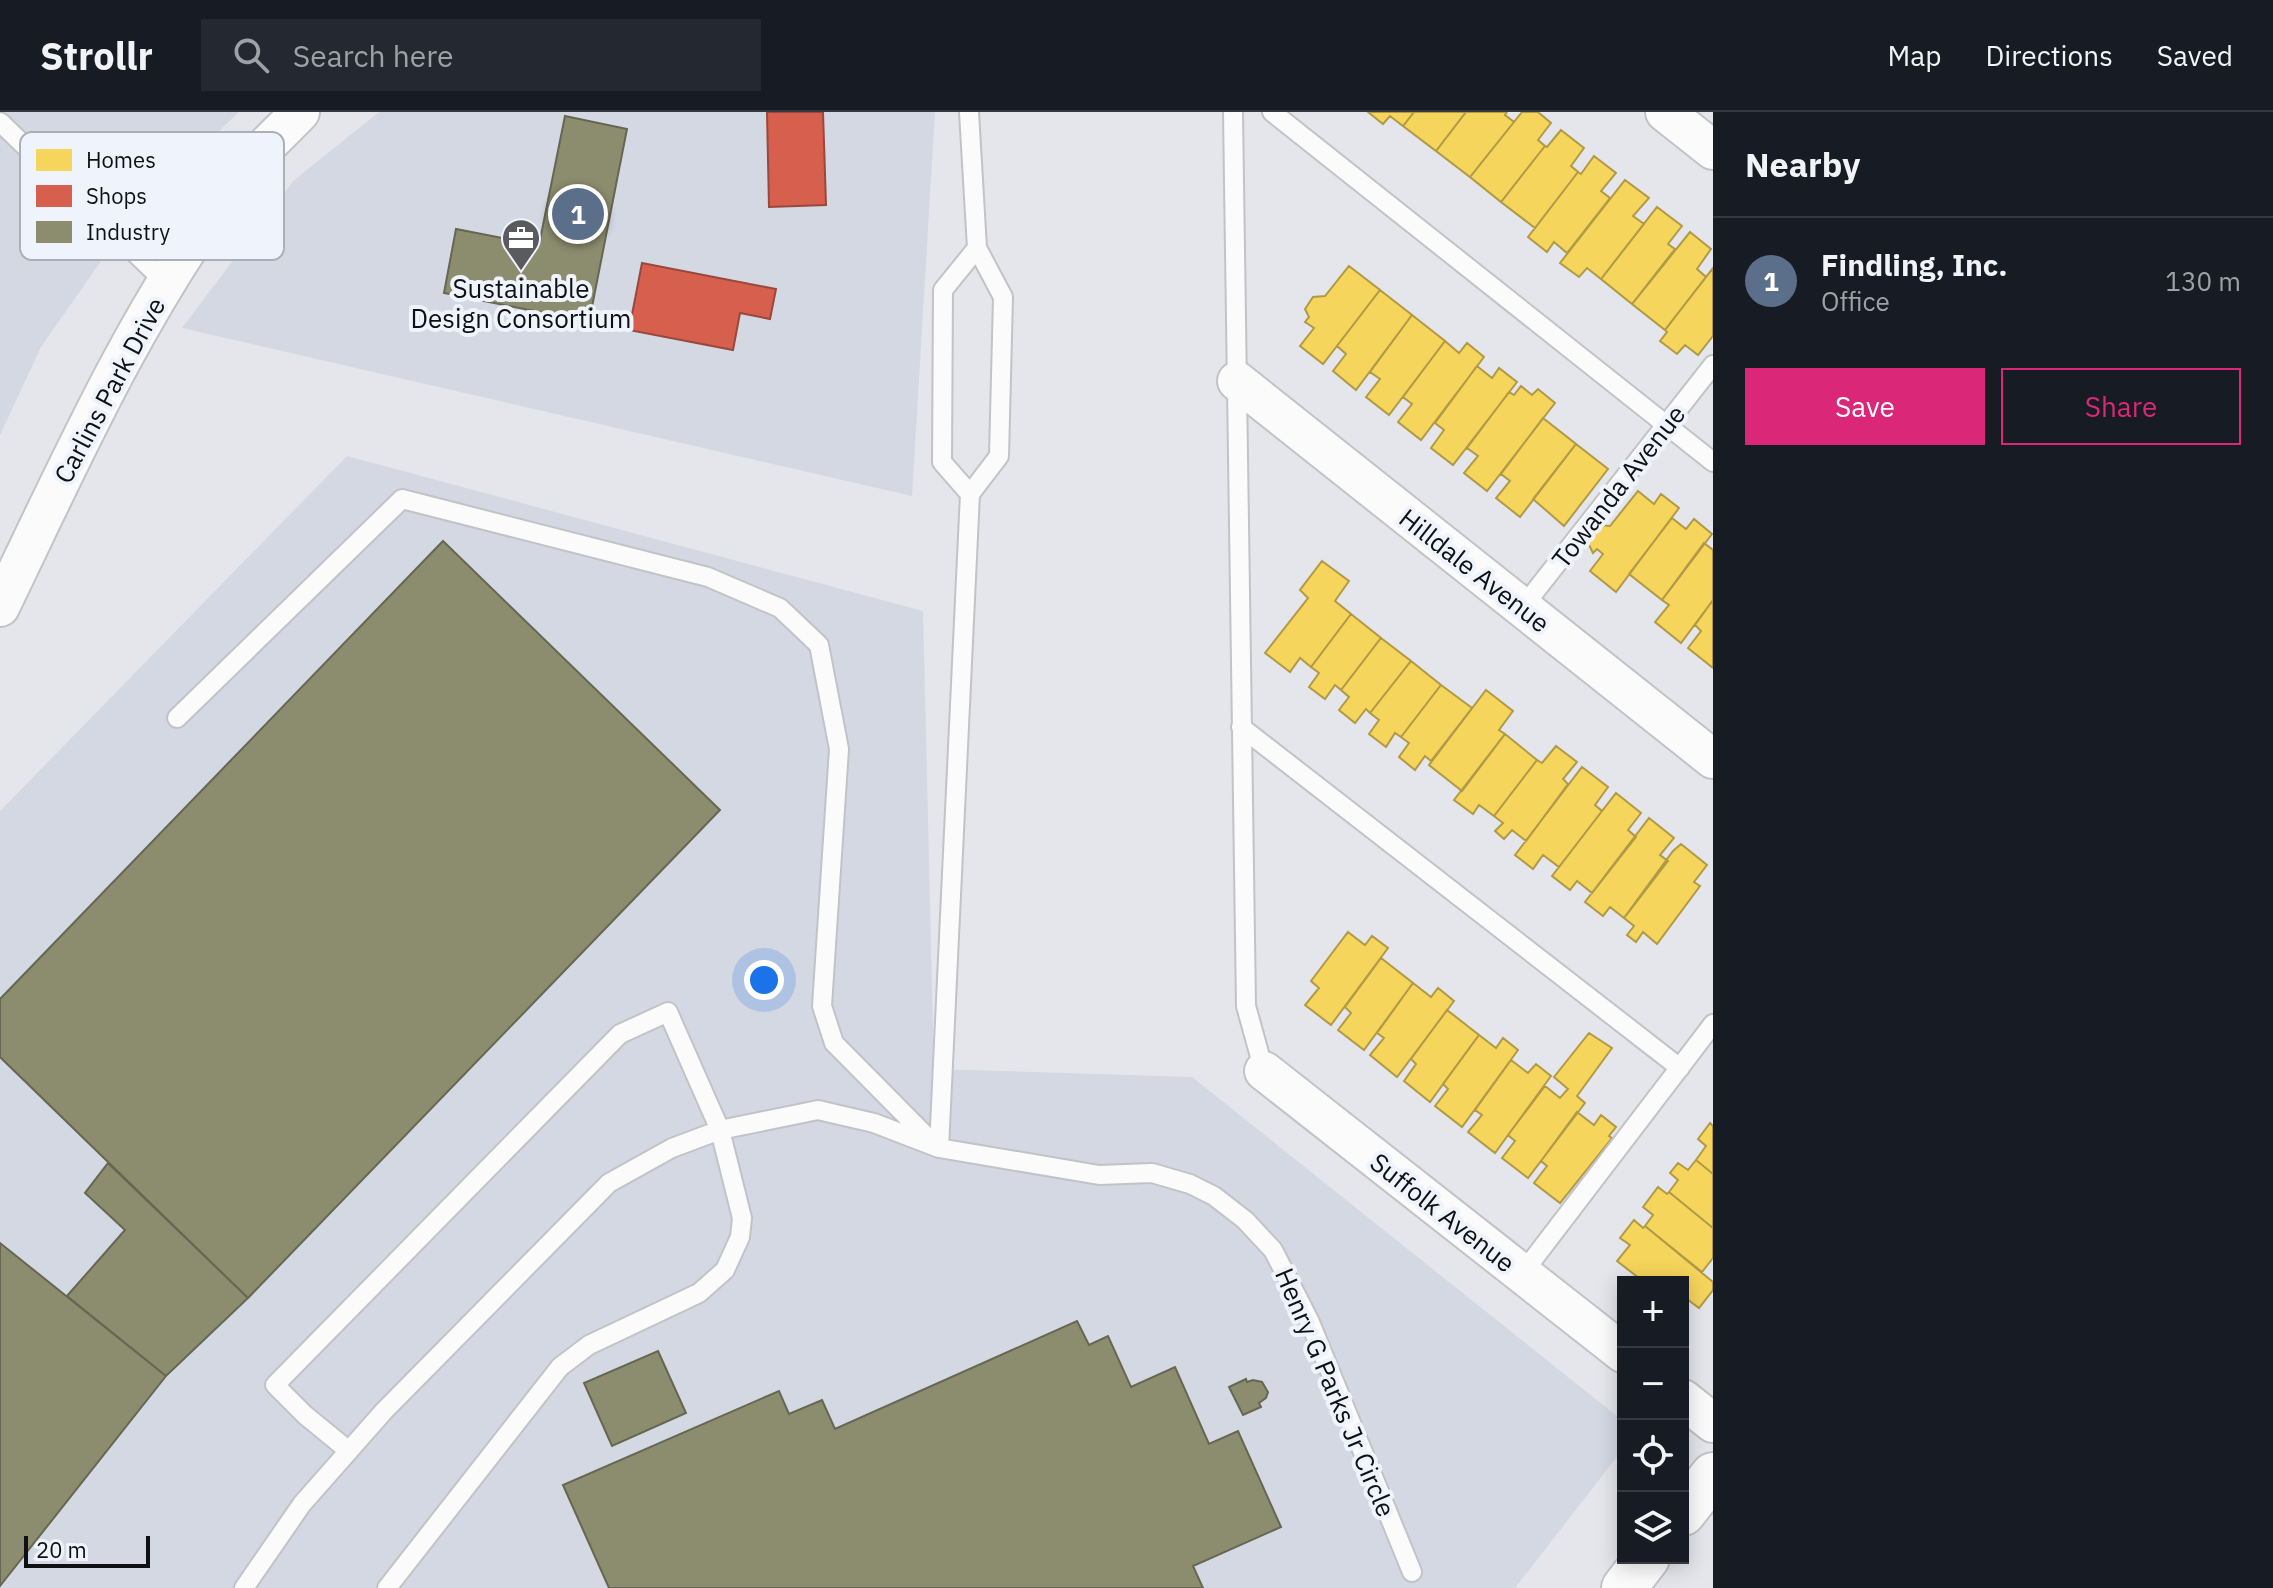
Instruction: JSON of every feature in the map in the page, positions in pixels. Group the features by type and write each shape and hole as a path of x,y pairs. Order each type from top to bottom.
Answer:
{"main road":[{"path":"1689,1505 1713,1475"},
{"path":"1624,1588 1642,1564"}],"street":[{"name":"Carlins Park Drive","path":"281,132 300,112"},
{"path":"1665,112 1713,150"},
{"name":"Carlins Park Drive","path":"0,607 106,386 181,260"},
{"name":"Hilldale Avenue","path":"1237,381 1713,759"},
{"name":"Suffolk Avenue","path":"1264,1071 1617,1348"},
{"path":"1689,1404 1713,1423"}],"lane":[{"path":"939,1148 970,494 999,456 1003,297 977,248 969,112"},
{"path":"1233,112 1246,1006 1264,1071"},
{"path":"1272,112 1713,462"},
{"path":"2,127 20,144"},
{"path":"970,494 942,462 943,290 977,248"},
{"path":"142,260 166,283"},
{"name":"Towanda Avenue","path":"1522,608 1713,365"},
{"path":"177,718 402,499 708,577 780,608 819,645 839,749 822,1006 834,1043 939,1148"},
{"path":"1241,727 1680,1068"},
{"path":"349,1451 305,1415 275,1385 620,1034 668,1012 720,1130 742,1218 740,1237 725,1270 699,1293 589,1345 560,1367 387,1588"},
{"path":"1522,1274 1713,1024"},
{"name":"Henry G Parks Jr Circle","path":"244,1588 302,1504 384,1411 609,1183 672,1148 720,1130 818,1110 874,1123 939,1148 1099,1175 1152,1173 1190,1184 1214,1196 1245,1220 1273,1250 1309,1320 1412,1572"}],"shaded area":[{"path":"0,112 239,112 218,132 20,132 20,260 102,260 41,347 0,435"},
{"path":"379,112 935,112 912,496 182,328 233,260 284,260 284,193 293,181"},
{"path":"347,456 923,611 934,1069 1192,1077 1617,1416 1617,1457 1515,1588 0,1588 0,811"}],"building: Homes":[{"path":"1368,112 1414,112 1403,126 1390,116 1383,124"},
{"path":"1414,112 1466,112 1436,151 1403,126"},
{"path":"1466,112 1507,112 1505,115 1514,122 1470,177 1436,151"},
{"path":"1522,112 1538,112 1551,123 1538,140 1545,146 1501,202 1470,177"},
{"path":"1561,130 1584,148 1571,166 1578,172 1535,228 1501,202"},
{"path":"1594,156 1616,173 1601,191 1610,198 1567,253 1554,242 1547,252 1528,237"},
{"path":"1625,180 1649,198 1633,216 1644,224 1601,279 1587,268 1579,277 1560,263"},
{"path":"1657,207 1682,226 1668,244 1675,249 1632,304 1601,279"},
{"path":"1690,232 1711,249 1697,269 1706,277 1665,330 1632,304"},
{"path":"1349,266 1380,290 1323,364 1300,346 1314,328 1305,322 1309,317 1305,309 1313,297 1325,296"},
{"path":"1713,268 1713,336 1698,355 1685,345 1677,354 1660,341 1667,332 1665,330"},
{"path":"1380,290 1412,315 1356,390 1333,371 1346,354 1337,346"},
{"path":"1412,315 1445,341 1389,415 1366,397 1380,379 1370,372"},
{"path":"1445,341 1459,353 1467,343 1484,357 1421,440 1398,422 1412,404 1403,397"},
{"path":"1477,366 1492,378 1499,368 1517,382 1453,465 1431,448 1444,430 1435,423"},
{"path":"1521,386 1532,395 1538,389 1555,403 1487,491 1464,473 1478,456 1467,448 1509,392 1514,395"},
{"path":"1543,418 1576,444 1520,517 1496,498 1510,481 1501,474"},
{"path":"1576,444 1608,469 1564,526 1533,499"},
{"path":"1638,491 1654,504 1661,494 1679,508 1616,592 1590,571 1603,554 1597,549 1593,553 1586,539 1597,525 1610,526"},
{"path":"1672,518 1686,529 1694,519 1712,534 1662,600 1629,574"},
{"path":"1704,543 1713,550 1713,600 1681,643 1655,622 1669,605 1662,600"},
{"path":"1322,561 1349,581 1335,601 1351,614 1311,667 1300,658 1290,672 1265,653 1308,598 1300,590"},
{"path":"1713,600 1713,668 1688,648 1701,631 1695,625"},
{"path":"1351,614 1381,638 1341,690 1335,685 1325,699 1309,687 1319,673 1311,667"},
{"path":"1381,638 1411,661 1370,713 1366,709 1355,723 1339,710 1349,697 1341,690"},
{"path":"1411,661 1441,685 1401,737 1395,733 1386,747 1369,734 1379,720 1370,713"},
{"path":"1441,685 1472,708 1431,761 1425,756 1415,770 1399,757 1409,743 1401,737"},
{"path":"1486,690 1513,711 1499,730 1505,734 1462,791 1429,765"},
{"path":"1505,734 1537,760 1494,816 1479,805 1473,814 1454,800"},
{"path":"1556,746 1577,762 1563,779 1568,784 1526,841 1512,830 1504,839 1495,831 1503,823 1494,816 1537,760 1542,763"},
{"path":"1582,767 1608,787 1595,805 1602,811 1559,867 1543,855 1533,869 1515,855"},
{"path":"1616,793 1641,813 1628,830 1636,837 1592,893 1577,881 1570,890 1552,876"},
{"path":"1649,818 1674,838 1660,855 1668,861 1624,918 1610,907 1603,916 1585,902"},
{"path":"1681,844 1707,865 1694,882 1700,886 1657,944 1643,932 1636,942 1627,935 1634,926 1624,918"},
{"path":"1348,932 1365,945 1372,936 1388,948 1331,1025 1305,1005 1319,988 1311,981"},
{"path":"1381,958 1413,983 1364,1050 1338,1030 1351,1013 1345,1007"},
{"path":"1413,983 1431,997 1438,988 1454,1001 1397,1077 1370,1055 1384,1038 1377,1033"},
{"path":"1447,1010 1479,1035 1430,1102 1404,1081 1416,1064 1411,1059"},
{"path":"1589,1033 1612,1048 1577,1096 1585,1103 1528,1178 1502,1158 1515,1141 1508,1135 1545,1086 1560,1098 1568,1089 1554,1077"},
{"path":"1479,1035 1496,1048 1503,1038 1518,1050 1462,1127 1435,1106 1448,1089 1443,1084"},
{"path":"1511,1060 1528,1073 1536,1064 1551,1076 1495,1153 1468,1132 1482,1115 1475,1110"},
{"path":"1577,1112 1594,1125 1601,1115 1616,1127 1609,1136 1612,1138 1560,1203 1534,1183 1547,1166 1541,1161"},
{"path":"1710,1123 1713,1126 1713,1174 1696,1160 1706,1146 1698,1139"},
{"path":"1696,1160 1713,1174 1713,1228 1669,1192 1678,1180 1670,1173 1678,1163 1688,1170"},
{"path":"1658,1187 1667,1194 1669,1192 1713,1228 1713,1258 1702,1272 1645,1226 1653,1215 1643,1207"},
{"path":"1634,1220 1643,1228 1645,1226 1713,1282 1713,1290 1699,1308 1689,1300 1689,1276 1636,1276 1617,1261 1630,1245 1620,1238"}],"building: Shops":[{"path":"767,112 823,112 826,205 769,207"},
{"path":"642,263 776,289 770,319 740,313 733,350 629,330"}],"building: Industry":[{"path":"565,116 627,129 589,322 444,293 456,229 539,245"},
{"path":"443,541 720,810 248,1298 0,1057 0,999"},
{"path":"108,1163 248,1298 166,1376 67,1296 125,1230 85,1193"},
{"path":"0,1243 166,1376 0,1586"},
{"path":"1077,1321 1089,1345 1108,1336 1131,1387 1175,1367 1209,1444 1238,1431 1281,1527 1193,1566 1203,1588 609,1588 563,1485 779,1391 789,1414 822,1400 835,1429"},
{"path":"658,1351 686,1413 612,1446 584,1383"},
{"path":"1246,1379 1247,1382 1262,1382 1268,1392 1259,1403 1261,1407 1243,1415 1229,1387"}],"place":[{"name":"Findling, Inc.","path":"578,214"},
{"name":"Sustainable Design Consortium","path":"521,272"}]}
